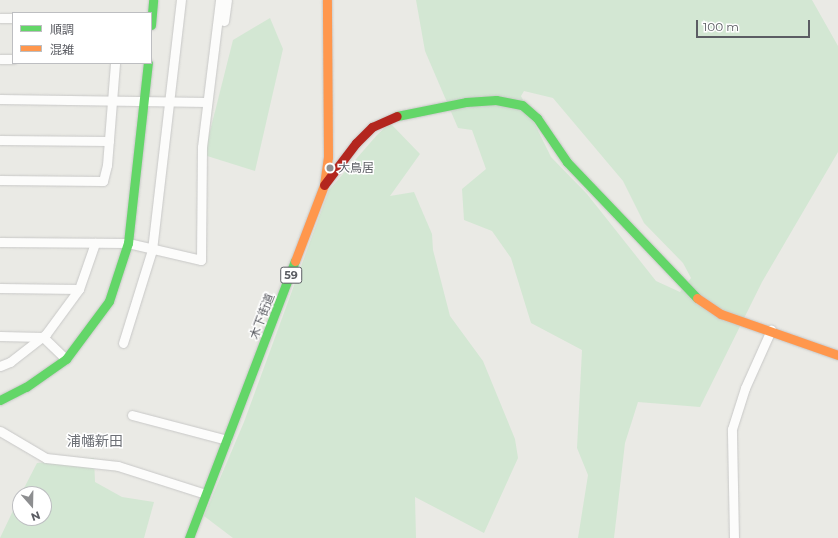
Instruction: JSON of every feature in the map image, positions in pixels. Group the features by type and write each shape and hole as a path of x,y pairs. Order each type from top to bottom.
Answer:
{"street":[{"path":"152,12 153,0"},
{"path":"123,342 152,250 171,101 181,0"},
{"path":"0,242 128,243 152,250 201,260 203,138 220,0"},
{"path":"203,138 207,135 211,113 227,0"},
{"name":"木下街道","path":"189,538 324,185 328,158 327,0"},
{"path":"0,18 12,18"},
{"path":"0,59 12,59"},
{"path":"0,180 103,181 109,141 115,64"},
{"path":"0,400 26,387 66,359 98,319 109,300 118,279 128,243 148,64"},
{"path":"0,99 208,102"},
{"path":"324,185 356,143 372,127 397,116 466,102 496,100 522,105 537,118 567,162 700,301 721,314 771,330 838,355"},
{"path":"0,140 109,141"},
{"path":"0,366 10,362 43,337 79,289 95,243"},
{"path":"0,288 79,289"},
{"path":"734,538 732,429 745,388 771,330"},
{"path":"0,336 43,337 66,359"},
{"path":"132,415 227,440"},
{"path":"0,431 46,458 118,466 206,494"}],"green space":[{"path":"416,0 812,0 838,46 838,152 762,282 700,407 638,402 625,443 614,538 578,538 588,475 577,448 582,350 531,323 511,258 492,231 464,220 462,189 486,169 472,130 458,128 425,51","holes":["524,91 553,98 623,181 644,223 683,263 691,278 680,292 656,281 587,194 551,157 521,96"]},
{"path":"270,18 283,49 255,171 204,155 233,40"},
{"path":"390,123 420,154 390,196 414,192 432,234 433,250 450,316 483,361 515,439 518,458 484,533 415,497 416,538 233,538 204,516 244,422 329,190 377,135"},
{"path":"94,458 95,482 122,497 154,502 144,538 0,538 12,513 12,526 52,526 52,486 25,486 37,463"}],"traffic: fast":[{"path":"152,12 153,0"},
{"path":"0,400 26,387 66,359 109,301 128,243 148,64"},
{"path":"397,116 466,102 496,100 522,105 537,118 567,162 697,298"},
{"path":"189,538 295,261"}],"traffic: slow":[{"path":"295,261 324,185 328,157 327,0"},
{"path":"697,298 721,314 838,355"}],"traffic: jam":[{"path":"324,185 356,143 372,127 397,116"}],"place":[{"name":"大鳥居","path":"330,168"}],"district":[{"name":"浦幡新田","path":"95,441"}]}
